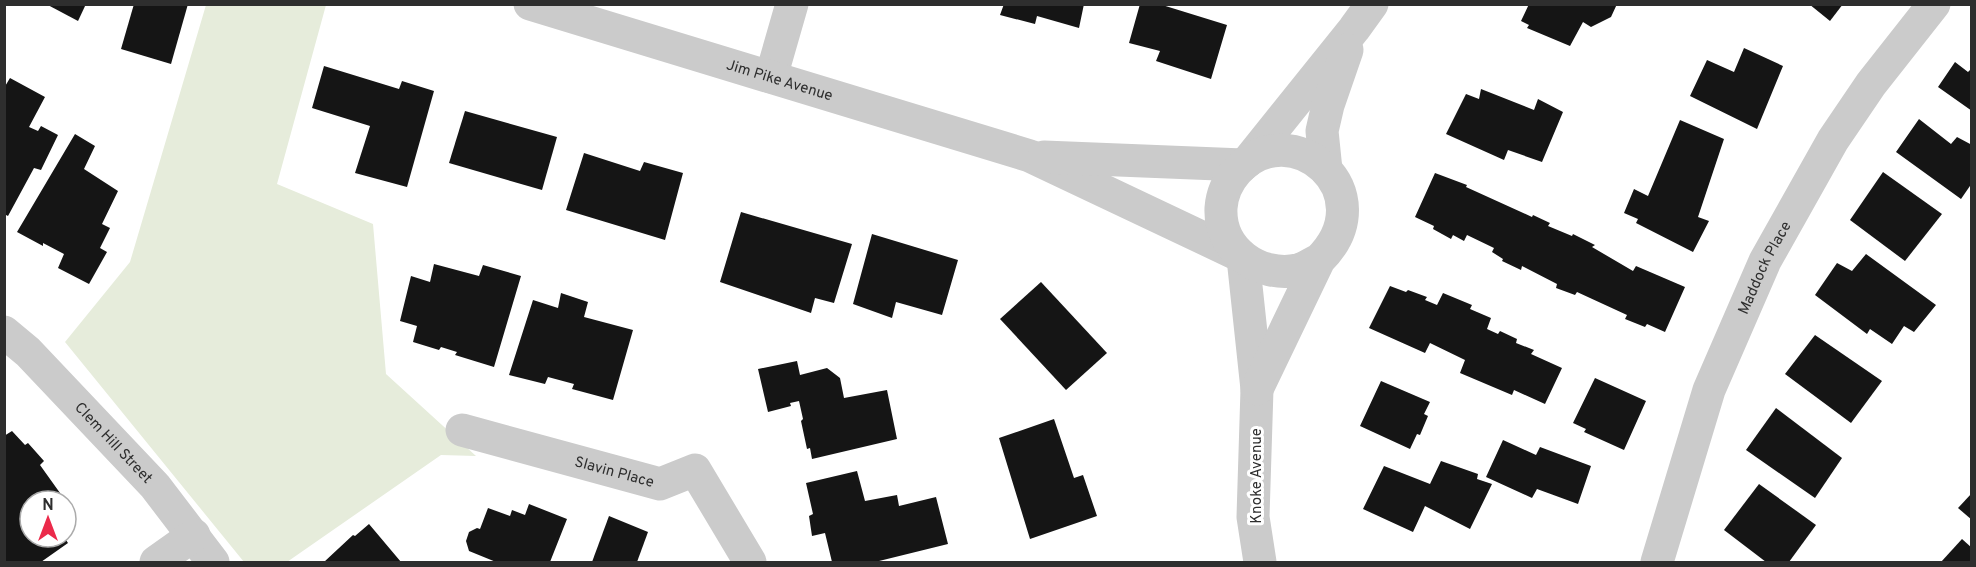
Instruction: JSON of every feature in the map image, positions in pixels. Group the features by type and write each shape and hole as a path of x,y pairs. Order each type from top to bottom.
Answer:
{"street":[{"name":"Jim Pike Avenue","path":"530,4 1030,156 1241,256"},
{"path":"771,77 792,4"},
{"name":"Maddock Place","path":"1657,562 1709,390 1765,261 1833,141 1871,84 1934,4"},
{"path":"1245,163 1260,155 1275,151 1289,151 1315,160 1336,183 1342,199 1343,216 1339,233 1331,248 1318,260 1300,269 1280,272 1260,268 1241,256 1229,241 1223,226 1221,208 1224,192 1232,177 1363,17"},
{"path":"1326,170 1322,131 1328,105 1363,17"},
{"name":"Jim Pike Avenue","path":"1030,156 1245,163"},
{"name":"Knoke Avenue","path":"1241,256 1257,388 1253,517 1260,562"},
{"name":"Knoke Avenue","path":"1257,388 1318,260"},
{"name":"Clem Hill Street","path":"4,332 28,352 155,486 213,562"},
{"name":"Slavin Place","path":"462,430 660,484 695,470 750,562"},
{"path":"156,562 194,536"}],"green space":[{"path":"206,5 326,5 277,184 373,224 386,374 476,456 441,455 287,562 244,562 65,342 130,262"}],"building":[{"path":"46,4 86,4 78,21"},
{"path":"134,4 188,4 171,64 121,49"},
{"path":"1004,4 1084,4 1079,28 1037,16 1035,24 1000,15"},
{"path":"1140,4 1159,4 1227,25 1211,79 1156,61 1160,51 1129,43"},
{"path":"1529,4 1617,4 1611,17 1591,27 1583,22 1570,46 1527,28 1529,25 1521,21"},
{"path":"1809,4 1843,4 1830,21"},
{"path":"1744,48 1783,66 1757,129 1690,96 1707,60 1734,72"},
{"path":"1955,62 1968,72 1972,68 1972,111 1938,87"},
{"path":"324,66 399,89 402,81 434,91 407,187 355,173 370,126 312,108"},
{"path":"10,78 45,97 29,127 38,131 41,126 58,135 41,170 34,168 8,216 4,214 4,88"},
{"path":"1481,89 1534,110 1538,99 1563,112 1542,162 1508,150 1504,160 1446,134 1466,94 1479,99"},
{"path":"465,111 557,137 542,190 449,163"},
{"path":"1919,119 1951,144 1957,137 1972,145 1972,183 1961,199 1896,152"},
{"path":"1680,120 1724,139 1698,217 1709,221 1693,252 1636,223 1638,219 1624,213 1634,189 1648,196"},
{"path":"75,134 95,146 84,169 118,191 102,224 110,228 100,248 107,252 89,284 58,268 64,254 17,232"},
{"path":"584,153 640,171 644,162 683,173 665,240 566,210"},
{"path":"1883,172 1942,214 1905,261 1850,220"},
{"path":"1435,173 1550,223 1548,226 1572,236 1573,234 1595,245 1592,247 1633,271 1636,266 1685,287 1665,332 1647,324 1645,327 1625,319 1627,315 1577,292 1575,295 1556,288 1557,284 1522,266 1521,270 1502,261 1503,259 1492,252 1494,248 1467,235 1464,241 1453,235 1451,239 1433,229 1434,226 1415,217"},
{"path":"741,212 852,244 834,303 815,298 811,313 720,282"},
{"path":"872,234 958,260 942,315 896,302 892,318 853,304"},
{"path":"1866,254 1936,305 1914,332 1904,326 1892,344 1870,329 1867,334 1815,295 1837,263 1852,271"},
{"path":"434,264 479,276 483,265 521,276 494,367 455,355 457,352 441,347 439,350 413,342 417,326 400,321 411,276 430,282"},
{"path":"1041,282 1107,353 1066,390 1000,319"},
{"path":"1390,286 1427,297 1425,300 1437,305 1443,293 1472,305 1470,309 1491,318 1487,329 1498,334 1500,331 1517,339 1516,343 1534,350 1531,354 1562,368 1545,404 1514,390 1512,395 1460,373 1465,360 1430,343 1425,353 1369,328"},
{"path":"561,293 588,302 584,317 633,330 613,400 572,389 574,384 548,377 545,384 509,375 533,300 558,308"},
{"path":"1815,335 1882,381 1851,423 1785,374"},
{"path":"797,361 800,375 827,368 840,378 844,398 887,390 897,439 812,459 810,448 807,449 799,401 790,403 791,406 768,412 758,369"},
{"path":"1595,378 1646,401 1624,450 1584,432 1586,429 1573,423"},
{"path":"1381,381 1430,402 1424,414 1428,416 1420,435 1417,434 1410,449 1360,426"},
{"path":"1776,408 1842,458 1815,498 1746,450"},
{"path":"1054,419 1074,478 1083,475 1097,516 1030,539 999,438"},
{"path":"12,431 25,445 28,443 44,461 40,465 57,489 18,489 18,549 59,549 41,562 4,562 4,436"},
{"path":"1503,440 1536,455 1540,447 1591,466 1578,504 1537,489 1532,498 1486,477"},
{"path":"1441,461 1478,474 1477,479 1492,484 1470,529 1425,506 1413,532 1363,509 1384,466 1430,484"},
{"path":"857,471 865,501 897,495 899,506 936,497 948,544 875,562 832,562 825,533 812,536 809,516 813,514 806,483"},
{"path":"1759,484 1816,525 1789,562 1766,562 1724,530"},
{"path":"1972,493 1972,520 1958,508"},
{"path":"529,504 567,519 550,562 496,562 469,551 466,541 469,532 480,529 488,508 510,516 512,510 525,515"},
{"path":"609,516 648,532 637,562 592,562"},
{"path":"369,524 401,562 324,562 353,535 355,536"},
{"path":"1962,539 1972,548 1972,562 1941,562"}]}
